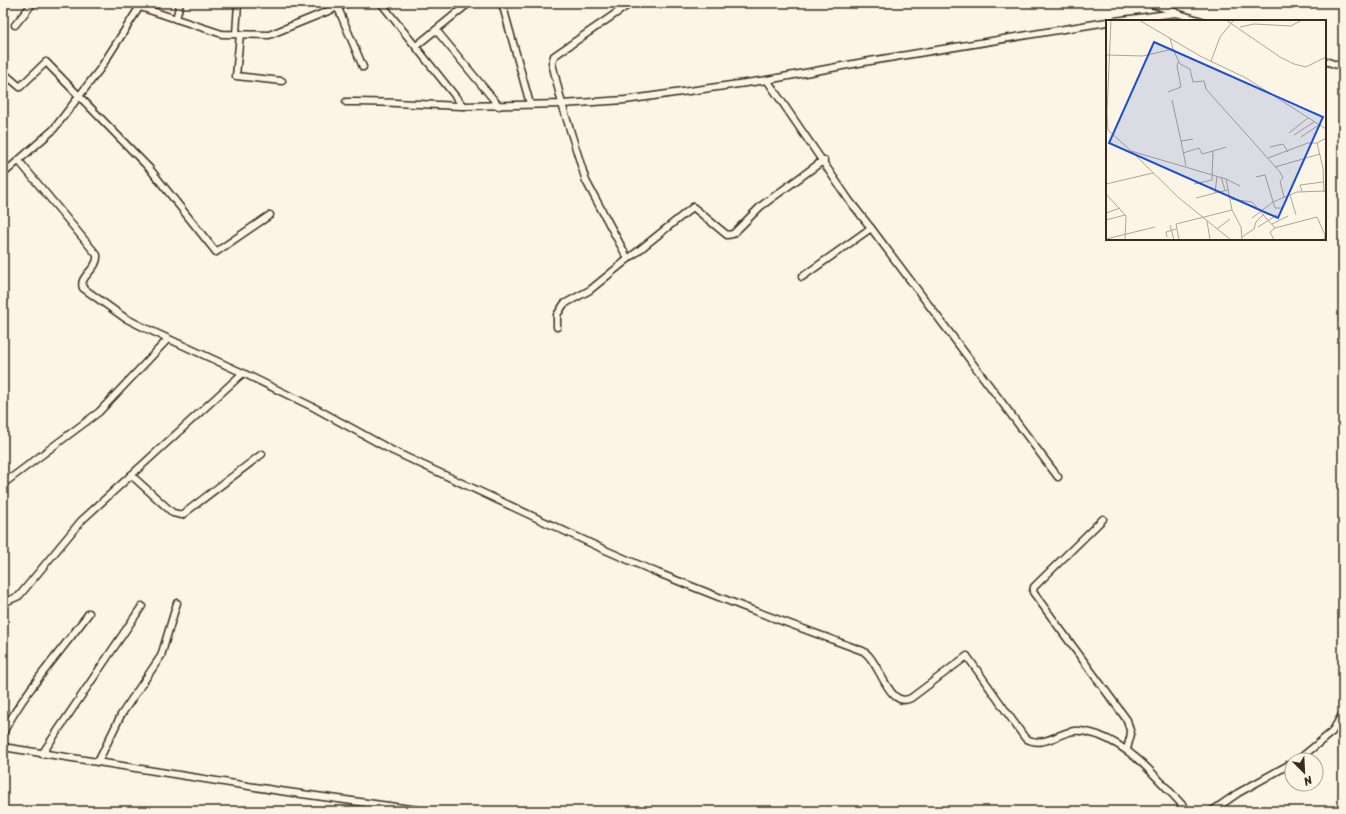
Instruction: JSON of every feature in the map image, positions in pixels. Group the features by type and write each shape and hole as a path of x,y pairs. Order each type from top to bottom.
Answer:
{"street":[{"path":"15,25 33,3"},
{"path":"131,3 141,5 176,19 222,34 269,35 348,3"},
{"path":"176,19 180,3"},
{"path":"238,3 236,76 282,81"},
{"path":"381,3 463,106"},
{"path":"416,46 469,3"},
{"path":"502,3 530,104"},
{"path":"628,259 586,181 562,104 552,63 553,58 631,3"},
{"path":"1149,3 1199,20"},
{"path":"3,174 53,130 80,97 141,5"},
{"path":"338,8 363,67"},
{"path":"1123,20 1176,13"},
{"path":"346,102 387,101 413,105 499,106 625,100 767,80 864,62 1106,22"},
{"path":"436,30 499,106"},
{"path":"1326,61 1343,66"},
{"path":"3,77 6,75 20,87 46,62 150,169 216,252 270,215"},
{"path":"767,80 824,160 849,200 1058,477"},
{"path":"557,327 557,315 564,304 590,290 693,207 727,235 733,234 761,206 824,160"},
{"path":"19,161 97,255 96,264 83,280 83,288 124,318 243,373 315,408 393,450 603,549 730,601 863,650 872,658 894,696 898,699 904,700 911,698 967,656 1019,733 1025,738 1039,742 1070,732 1079,731 1112,740 1127,749 1188,811"},
{"path":"802,277 871,228"},
{"path":"3,484 99,412 168,339"},
{"path":"3,603 19,596 81,521 243,373"},
{"path":"132,475 173,514 182,515 262,454"},
{"path":"1103,519 1034,587 1033,592 1127,720 1131,734 1127,749"},
{"path":"98,762 121,715 161,656 177,603"},
{"path":"42,754 142,606"},
{"path":"3,733 32,687 58,656 89,613"},
{"path":"1308,752 1332,732 1343,713"},
{"path":"3,747 425,811"},
{"path":"1212,811 1238,793 1284,767"}]}
